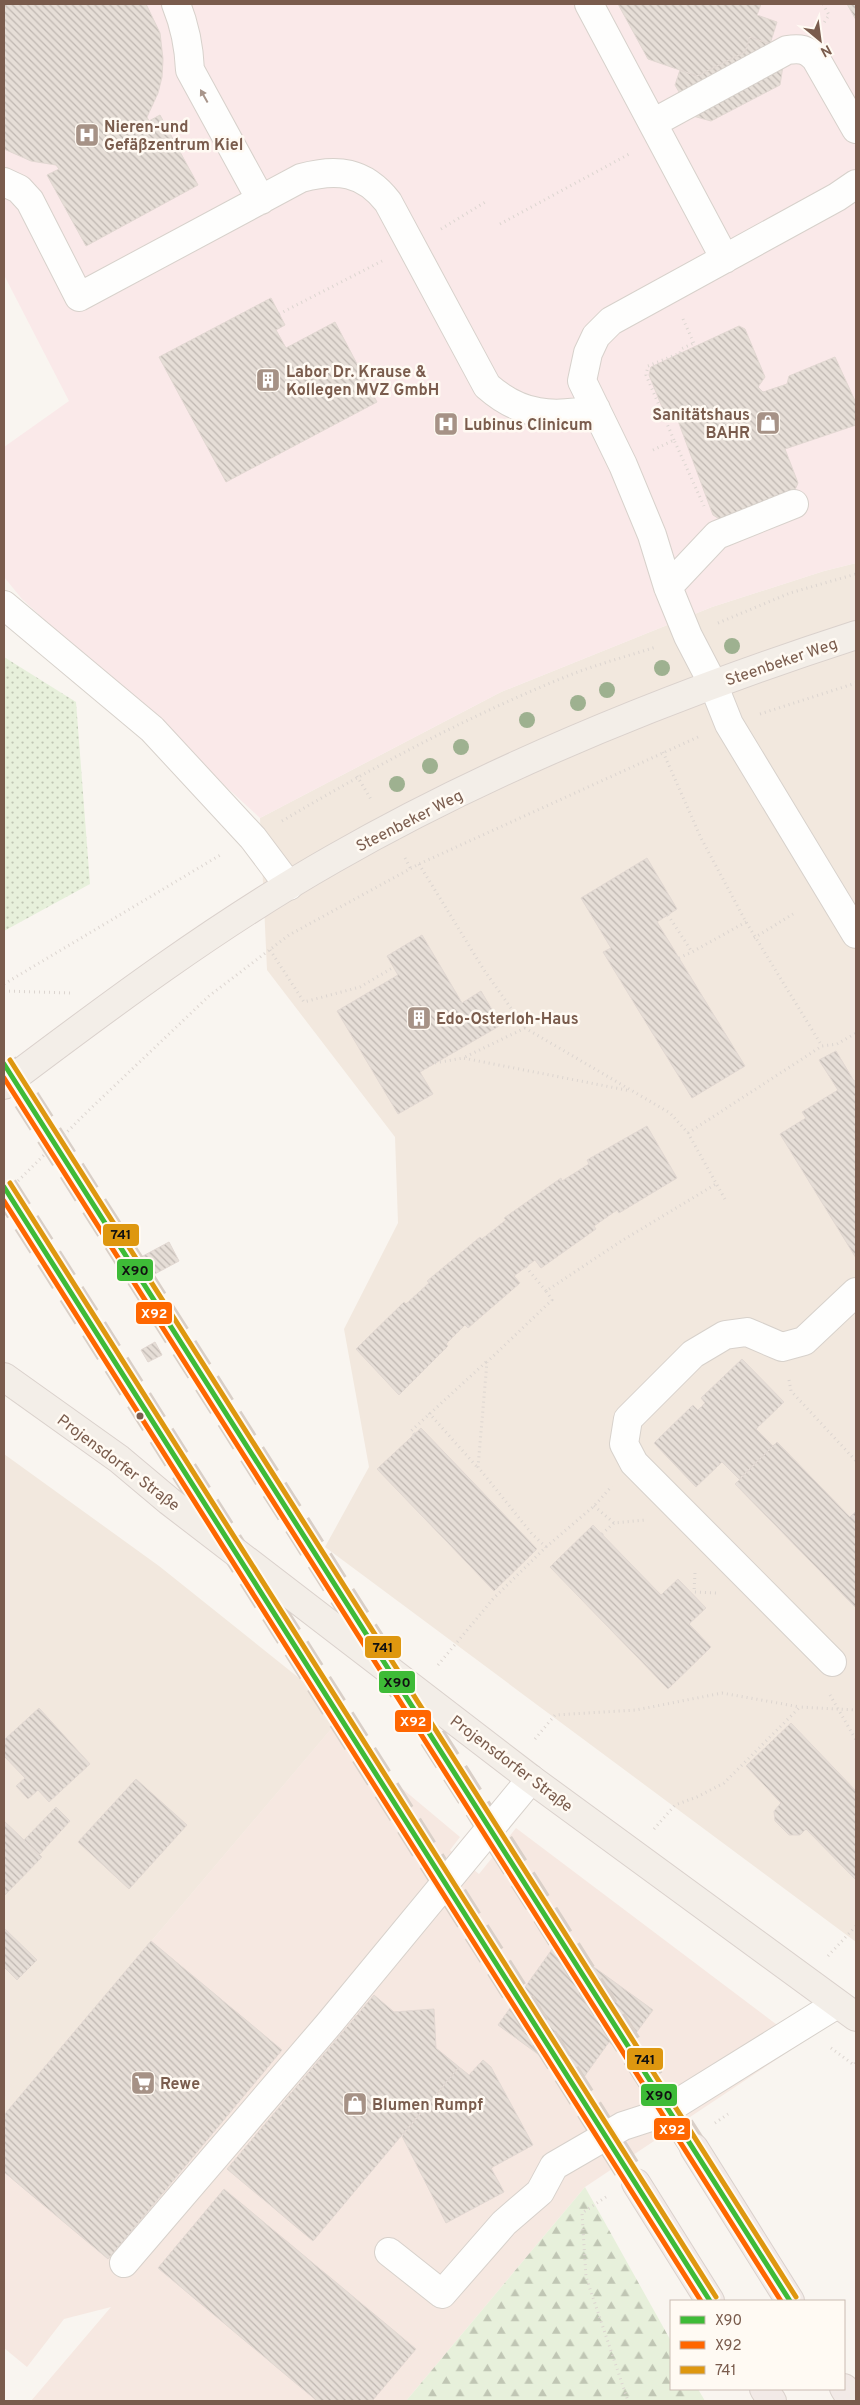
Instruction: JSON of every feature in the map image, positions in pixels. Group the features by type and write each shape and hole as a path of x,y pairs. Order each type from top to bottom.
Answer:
{"highway":[{"path":"694,2148 789,2300"},
{"path":"636,2183 709,2300"},
{"path":"765,2390 772,2401"},
{"path":"845,2390 852,2401"}],"main road":[{"name":"Steenbeker Weg","path":"4,1085 124,994 334,858 499,775 596,731 713,684 856,635"},
{"name":"Projensdorfer Straße","path":"4,1377 119,1459 169,1501 522,1772 847,2011"}],"lane":[{"path":"176,4 184,23 190,70 261,200"},
{"path":"589,4 725,259"},
{"path":"653,123 787,50 797,49 807,50 816,59 856,129"},
{"path":"4,182 19,189 30,201 79,297 301,178 320,173 340,172 364,180 381,193 388,202 487,386 508,402 532,412 573,413 596,409"},
{"path":"850,198 725,259 611,321 596,336 588,353 582,381 623,465 652,535 668,587 688,636 713,684 729,724 856,934"},
{"path":"668,587 717,535 794,504"},
{"path":"4,605 152,729 253,838 289,886"},
{"path":"832,1662 634,1463 624,1444 628,1419 693,1354 725,1335 747,1332 782,1347 804,1341 856,1292"},
{"path":"124,2263 328,2025 522,1772"},
{"path":"389,2252 442,2294 504,2223 540,2192 554,2166 623,2126 660,2114 847,2011"}],"path":[{"path":"500,224 640,148 653,123"},
{"path":"695,346 694,343 681,349 680,354 648,366 646,375 717,535"},
{"path":"623,465 674,440"},
{"path":"4,984 235,846 253,838 357,776 496,707 571,674 688,636 790,593 856,574"},
{"path":"4,1196 88,1111 209,996 289,935 420,864 663,752 729,724 856,683"},
{"path":"663,752 701,838 754,938 822,1046"},
{"path":"420,864 484,970 525,1028 670,1114 688,1133 726,1201"},
{"path":"754,938 793,914"},
{"path":"668,915 692,952"},
{"path":"679,958 746,922"},
{"path":"270,950 304,1002 360,987 394,967"},
{"path":"4,991 124,994"},
{"path":"435,1063 463,1058 525,1028"},
{"path":"688,1133 822,1046 837,1044 856,1033"},
{"path":"463,1058 634,1091"},
{"path":"546,1290 623,1240 716,1184"},
{"path":"414,1434 411,1431 429,1413 487,1362 552,1300 526,1267"},
{"path":"782,1347 791,1391 856,1461"},
{"path":"478,1467 487,1362"},
{"path":"429,1413 478,1467 532,1534 546,1547"},
{"path":"458,1642 493,1599 546,1547 594,1506 634,1463"},
{"path":"594,1506 614,1523"},
{"path":"602,1534 614,1523 652,1520"},
{"path":"522,1772 555,1715 636,1710 722,1693 800,1707 856,1710"},
{"path":"632,1854 675,1805 697,1797 724,1783 800,1707"},
{"path":"805,1980 856,1926"}],"shaded area":[{"name":"Lubinus Clinicum","path":"4,4 856,4 856,563 824,571 712,607 501,692 260,818 22,599 4,577 4,447 69,401 4,275"},
{"path":"856,563 856,1942 325,1547 369,1467 344,1329 398,1223 395,1137 267,970 260,818 501,692 712,607 824,571"},
{"path":"4,1454 159,1566 344,1714 4,2115"},
{"path":"331,1729 460,1837 450,1850 479,1874 516,1828 801,2043 585,2187 406,2401 31,2401 111,2307 64,2319 27,2367 4,2348 4,2115"}],"green space":[{"path":"4,657 76,702 90,884 4,931"},
{"path":"585,2187 670,2339 670,2390 699,2390 705,2401 406,2401"}],"building":[{"name":"Nieren-und Gefäßzentrum Kiel","path":"4,4 146,4 160,33 163,59 162,77 158,93 147,117 149,121 160,115 198,185 86,246 47,175 59,169 56,165 31,161 4,149"},
{"path":"618,4 761,4 757,15 777,22 770,44 750,37 745,52 697,76 648,59"},
{"path":"847,4 856,4 856,20"},
{"path":"750,37 770,44 783,66 780,85 711,121 693,116 675,85 680,70 697,76 745,52"},
{"name":"Labor Dr. Krause & Kollegen MVZ GmbH","path":"271,298 285,325 276,330 286,348 335,322 377,402 226,482 159,357"},
{"name":"Sanitätshaus BAHR","path":"739,326 745,329 765,377 758,387 763,392 787,384 789,376 835,357 856,403 856,425 785,449 798,483 794,492 721,520 713,515 677,418 670,420 666,417 649,375 651,367"},
{"path":"647,858 677,909 657,922 745,1066 692,1098 603,952 611,948 581,898"},
{"name":"Edo-Osterloh-Haus","path":"422,935 462,1003 481,991 501,1025 420,1072 433,1094 398,1114 337,1011 398,975 387,956"},
{"path":"836,1051 854,1081 856,1080 856,1258 780,1134 806,1118 802,1112 838,1090 819,1060"},
{"path":"647,1126 677,1178 619,1213 617,1210 594,1226 596,1229 541,1268 535,1260 514,1276 520,1283 468,1328 465,1325 446,1344 448,1346 399,1395 356,1349 404,1302 406,1304 429,1283 427,1281 480,1237 482,1239 506,1220 504,1218 561,1178 562,1181 589,1164 587,1160"},
{"path":"169,1242 179,1261 138,1283 128,1264"},
{"path":"155,1342 162,1355 148,1362 141,1350"},
{"path":"742,1359 784,1402 756,1429 773,1446 739,1479 722,1462 696,1487 654,1443 693,1405 698,1410 705,1403 701,1398"},
{"path":"421,1428 537,1549 494,1591 377,1469"},
{"path":"777,1442 850,1517 856,1511 856,1608 735,1484"},
{"path":"593,1525 661,1595 678,1579 706,1608 689,1624 711,1647 668,1689 550,1567"},
{"path":"39,1708 90,1764 49,1802 38,1790 28,1799 16,1786 25,1778 4,1756 4,1740"},
{"path":"791,1723 856,1791 856,1880 806,1829 800,1835 789,1835 775,1821 774,1811 781,1803 746,1766"},
{"path":"136,1779 187,1825 129,1889 78,1842"},
{"path":"56,1807 70,1821 39,1855 24,1840"},
{"path":"4,1821 42,1857 4,1896"},
{"path":"4,1928 37,1960 17,1980 4,1967"},
{"name":"Rewe","path":"151,1941 282,2050 108,2259 4,2172 4,2115"},
{"path":"558,1941 653,2010 622,2052 609,2042 579,2084 498,2025"},
{"name":"Blumen Rumpf","path":"374,1995 394,2012 434,2009 436,2048 459,2067 313,2241 227,2169"},
{"path":"483,2060 491,2067 533,2145 491,2168 504,2192 446,2223 402,2136 459,2067 469,2075"},
{"path":"224,2189 416,2349 372,2401 317,2401 158,2268"}],"tunnel":[{"path":"4,1064 694,2148"},
{"path":"4,1187 636,2183"}],"transit line":[{"name":"741","path":"10,1060 796,2297"},
{"name":"X90","path":"4,1064 789,2300"},
{"name":"X92","path":"4,1078 780,2300"},
{"name":"741","path":"10,1183 716,2297"},
{"name":"X90","path":"4,1187 709,2300"},
{"name":"X92","path":"4,1201 700,2300"}],"place":[{"name":"Nieren-und Gefäßzentrum Kiel","path":"87,135"},
{"name":"Labor Dr. Krause & Kollegen MVZ GmbH","path":"268,380"},
{"name":"Sanitätshaus BAHR","path":"768,423"},
{"name":"Lubinus Clinicum","path":"446,424"},
{"name":"Edo-Osterloh-Haus","path":"419,1018"},
{"name":"Rewe","path":"143,2083"},
{"name":"Blumen Rumpf","path":"355,2104"}]}
